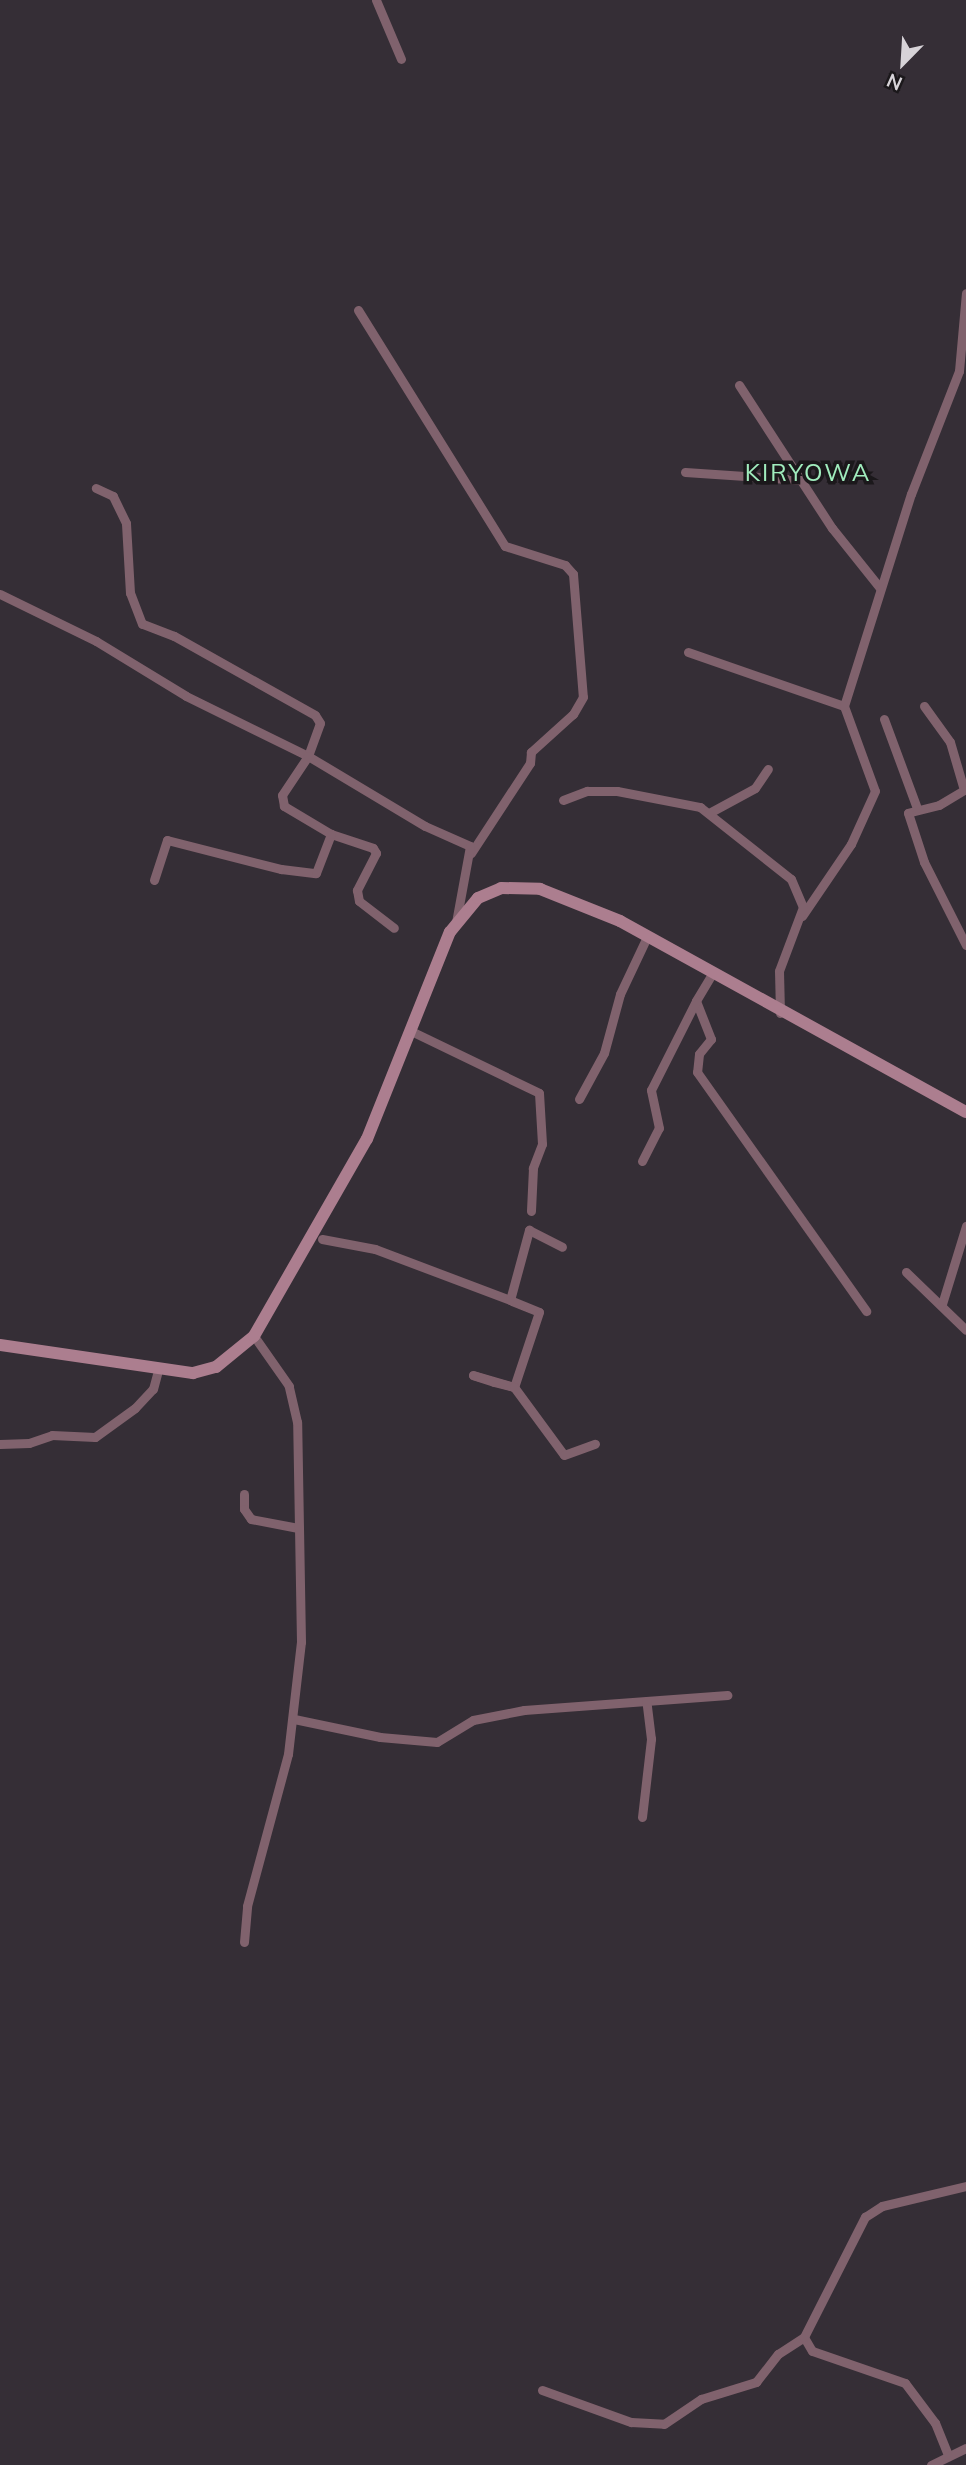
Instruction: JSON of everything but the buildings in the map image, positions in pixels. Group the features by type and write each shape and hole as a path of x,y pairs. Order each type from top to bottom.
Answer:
{"street":[{"path":"376,0 401,59"},
{"path":"780,1013 779,971 802,916 851,844 875,791 874,778 844,706 911,494 960,371 966,293"},
{"path":"0,1345 193,1373 216,1367 254,1336 347,1178 456,923 471,853 530,763 531,752 581,704 583,666 573,574 565,565 505,546 358,310"},
{"path":"739,385 844,545 880,588"},
{"path":"685,472 802,480"},
{"path":"96,488 113,496 126,523 130,593 142,624 174,636 315,715 320,723 308,755 289,779 282,801 331,834 373,848 376,853 357,890 359,901 394,928"},
{"path":"0,594 96,641 186,696 308,755 425,826 466,841 471,853"},
{"path":"688,652 844,706"},
{"path":"924,706 950,742 964,790 939,805 917,808 908,813 912,835 966,945"},
{"path":"884,719 917,808"},
{"path":"709,813 755,788 768,768"},
{"path":"563,800 587,791 617,792 676,800 709,813 795,883 802,916"},
{"path":"154,880 167,841 281,869 316,873 331,834"},
{"path":"456,923 478,898 517,886 571,898 966,1112"},
{"path":"579,1099 604,1053 620,994 647,937"},
{"path":"642,1161 659,1128 651,1090 712,974"},
{"path":"696,1001 710,1038 699,1054 698,1072 866,1311"},
{"path":"411,1031 539,1093 542,1144 533,1168 531,1211"},
{"path":"942,1304 966,1226"},
{"path":"322,1239 375,1249 510,1300 529,1230 562,1247"},
{"path":"906,1272 942,1304 954,1323 966,1330"},
{"path":"512,1301 539,1312 514,1387 564,1455 595,1444"},
{"path":"244,1942 247,1906 270,1831 294,1719 301,1642 297,1422 289,1386 254,1336"},
{"path":"0,1444 52,1435 95,1437 135,1408 153,1389 157,1374"},
{"path":"244,1494 244,1509 251,1519 298,1528"},
{"path":"294,1719 380,1737 437,1742 473,1720 524,1710 727,1695"},
{"path":"642,1817 652,1740 646,1701"},
{"path":"542,2390 631,2422 664,2424 701,2399 756,2382 778,2354 804,2337 865,2217 881,2206 966,2186"},
{"path":"804,2337 812,2351 905,2384 935,2423 948,2455"},
{"path":"931,2465 966,2448"}],"district":[{"name":"KIRYOWA","path":"808,473"}]}
